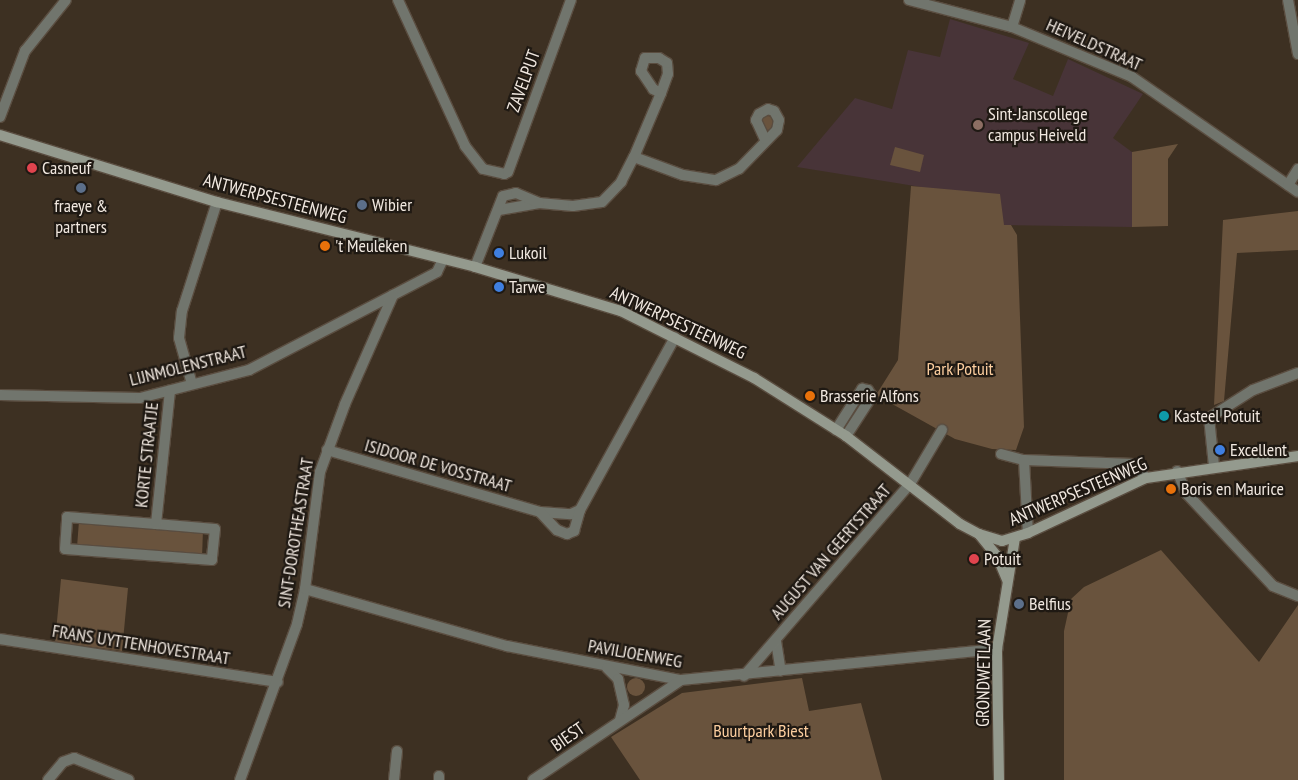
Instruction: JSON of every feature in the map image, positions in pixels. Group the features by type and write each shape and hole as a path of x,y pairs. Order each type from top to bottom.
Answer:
{"main road":[{"name":"ANTWERPSESTEENWEG","path":"0,135 216,202 475,267 621,311 754,378 841,433 960,524 979,534 1002,540 1028,533 1146,478 1177,471 1298,456"},
{"path":"979,534 997,556 1007,581"},
{"name":"GRONDWETLAAN","path":"999,780 997,649 1015,538"}],"street":[{"path":"0,117 24,51 66,0"},
{"name":"ZAVELPUT","path":"398,0 464,146 483,169 508,172 571,0"},
{"name":"HEIVELDSTRAAT","path":"909,0 1012,27 1132,77 1298,192"},
{"path":"1012,27 1020,0"},
{"path":"1288,0 1298,54"},
{"path":"499,210 539,203 573,206 602,202 621,182 634,157 661,93"},
{"path":"634,157 683,175 716,180 739,169 766,139"},
{"path":"1288,185 1298,169"},
{"path":"475,267 504,196 516,193 539,203"},
{"path":"192,384 180,338 182,311 216,202"},
{"name":"LIJNMOLENSTRAAT","path":"0,395 113,399 170,391 249,370 437,272 443,259"},
{"name":"SINT-DOROTHEASTRAAT","path":"240,780 278,682 305,588 320,472 327,450 393,296"},
{"path":"540,512 557,530 567,534 574,531 580,510 675,337"},
{"path":"1214,466 1208,418 1253,390 1298,373"},
{"name":"KORTE STRAATJE","path":"156,524 170,391"},
{"name":"AUGUST VAN GEERTSTRAAT","path":"744,676 910,484 942,430"},
{"name":"ISIDOOR DE VOSSTRAAT","path":"327,450 540,512 562,515 580,510"},
{"path":"1001,454 1024,460 1134,464 1146,478"},
{"path":"1024,460 1028,533"},
{"path":"1177,471 1188,494 1273,586 1298,596"},
{"name":"KORTE STRAATJE","path":"67,517 156,524 215,529 212,560 65,549 67,517"},
{"name":"PAVILJOENWEG","path":"305,588 508,646 608,668 681,680 744,676 997,649"},
{"name":"FRANS UYTTENHOVESTRAAT","path":"0,640 278,682"},
{"name":"AUGUST VAN GEERTSTRAAT","path":"776,640 781,671"},
{"path":"608,668 618,679 624,706 620,720"},
{"name":"BIEST","path":"534,780 681,680"},
{"path":"394,780 397,752"},
{"path":"48,780 63,762 74,758 129,780"}],"shaded area":[{"name":"Sint-Janscollege campus Heiveld","path":"950,19 1029,43 1013,79 1053,96 1068,59 1143,94 1113,138 1132,152 1132,227 1004,225 921,187 797,167 855,98 892,109 908,50 940,57"}],"green space":[{"path":"765,116 771,116 775,123 771,130 765,130 761,126 761,120"},
{"path":"1178,144 1168,159 1168,226 1132,227 1132,152"},
{"path":"895,147 924,155 920,172 890,165"},
{"name":"Park Potuit","path":"911,186 1000,194 1004,225 1011,225 1017,235 1024,427 1016,450 992,449 955,439 876,395 898,360"},
{"path":"1298,211 1298,250 1237,253 1224,401 1214,405 1223,220"},
{"path":"79,521 203,530 202,557 77,547"},
{"path":"1161,550 1259,662 1298,605 1298,780 1064,780 1064,631 1071,599 1084,587"},
{"path":"61,579 128,588 122,651 55,642"},
{"path":"636,678 642,681 645,687 642,693 636,696 630,693 627,687 630,681"},
{"name":"Buurtpark Biest","path":"802,678 809,711 861,703 882,780 640,780 611,737 682,693"}],"place":[{"name":"Sint-Janscollege campus Heiveld","path":"978,125"},
{"name":"Casneuf","path":"32,168"},
{"name":"fraeye & partners","path":"81,188"},
{"name":"Wibier","path":"362,205"},
{"name":"'t Meuleken","path":"325,246"},
{"name":"Lukoil","path":"499,253"},
{"name":"Tarwe","path":"499,287"},
{"name":"Brasserie Alfons","path":"810,396"},
{"name":"Kasteel Potuit","path":"1164,416"},
{"name":"Excellent","path":"1220,450"},
{"name":"Boris en Maurice","path":"1171,489"},
{"name":"Potuit","path":"974,559"},
{"name":"Belfius","path":"1019,604"}]}
